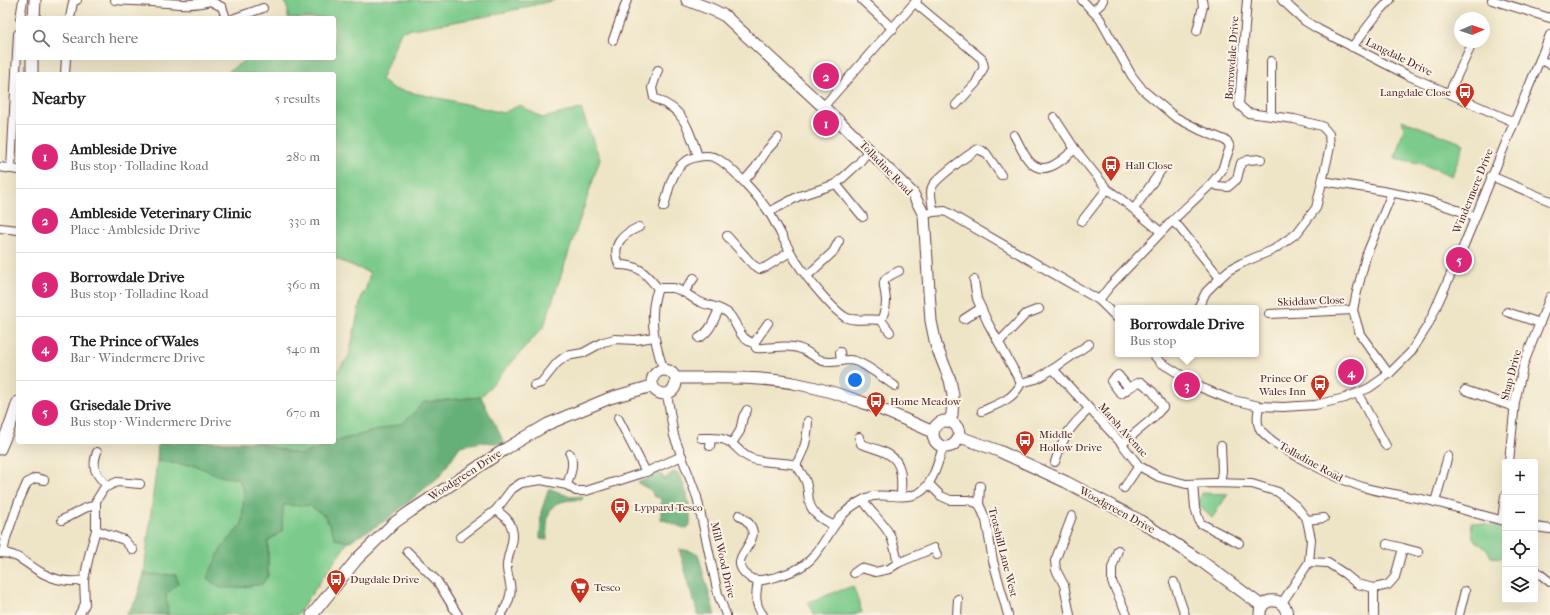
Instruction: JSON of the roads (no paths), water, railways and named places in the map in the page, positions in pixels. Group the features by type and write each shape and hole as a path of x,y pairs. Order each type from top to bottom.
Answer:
{"main road":[{"path":"34,16 35,0"},
{"name":"Tolladine Road","path":"687,0 724,16 844,126 913,194 929,213"},
{"path":"32,60 32,72"},
{"path":"929,213 931,322 936,345 950,380 953,395 952,415 949,420"},
{"path":"661,370 669,370 676,378 675,388 667,394 658,393 652,386 652,377 661,370"},
{"path":"676,378 750,378 797,383 832,392 878,408 933,432"},
{"name":"Woodgreen Drive","path":"312,615 357,559 394,523 411,511 507,448 548,424 610,398 652,386"},
{"path":"0,449 16,410"},
{"path":"949,420 955,423 960,430 960,437 951,447 943,447 938,445 934,439 933,432 935,426 941,421 949,420"},
{"name":"Woodgreen Drive","path":"960,437 999,451 1066,482 1139,520 1202,561 1261,610"},
{"path":"1261,610 1268,601 1276,600 1282,603 1287,610 1287,615"}],"street":[{"path":"20,16 23,0"},
{"path":"70,16 73,2 77,0"},
{"path":"115,0 155,1 189,5 210,1 222,7 225,16"},
{"path":"613,40 627,0"},
{"path":"862,0 893,29"},
{"path":"1082,0 1093,11 1108,32 1132,76 1143,90 1175,117 1200,130 1221,137 1227,141 1230,147 1222,170 1212,183 1161,232 1110,286 1099,300"},
{"path":"1093,11 1101,4 1103,0"},
{"path":"1197,32 1203,6 1202,0"},
{"name":"Borrowdale Drive","path":"1247,0 1239,105 1248,113 1271,115"},
{"path":"1352,47 1378,12 1390,0"},
{"path":"1492,0 1550,18"},
{"path":"823,107 916,1 982,60 984,67 976,83 956,105"},
{"name":"Langdale Drive","path":"1285,1 1305,21 1352,47 1407,75 1514,122"},
{"path":"241,16 263,8"},
{"name":"Windermere Drive","path":"1259,406 1283,407 1315,405 1358,394 1389,374 1411,352 1428,326 1464,245 1474,217 1550,36"},
{"path":"1449,93 1470,48"},
{"path":"17,60 17,72"},
{"path":"65,72 66,60"},
{"path":"1540,60 1550,64"},
{"path":"1200,305 1206,292 1220,278 1242,262 1273,250 1297,233 1316,208 1330,147 1330,134 1322,126 1271,115 1271,61"},
{"path":"658,70 652,88 654,98 667,104 678,113 688,130 698,156"},
{"path":"0,168 14,169 16,92"},
{"path":"1053,116 1075,149 1107,189 1161,232"},
{"path":"1018,137 1030,162 1041,167 1048,168 1056,164 1075,149"},
{"path":"744,182 767,150 778,138"},
{"path":"1001,176 986,152 978,149 966,156 932,187 930,195 933,202 929,213 945,211 1099,300 1115,316"},
{"path":"770,212 799,196 836,184 859,163 868,151"},
{"path":"664,207 671,181 681,165 698,156 717,158 744,182 770,212 790,252 807,276 830,303 845,317 853,320 870,318 881,320 890,332"},
{"path":"1212,183 1218,186 1228,187 1237,179 1241,163 1248,160 1261,159"},
{"path":"1134,209 1162,169"},
{"path":"1492,176 1550,201"},
{"path":"1322,181 1392,193 1439,205 1474,217"},
{"path":"836,184 863,217"},
{"path":"1086,219 1107,189"},
{"path":"1389,374 1360,334 1354,310 1366,256 1392,193"},
{"path":"1172,221 1179,227 1220,278"},
{"path":"639,227 627,232 618,242 616,248 617,261 619,265 628,265 638,268 646,274 658,288 673,288 684,292 701,303 719,309 728,314 737,326 743,339 747,342 754,343"},
{"path":"0,228 16,230"},
{"path":"727,236 753,265 760,269 766,267 790,252"},
{"path":"807,276 833,252 839,241"},
{"path":"881,320 886,301 883,287 884,280 890,275 900,271"},
{"path":"684,292 694,278"},
{"path":"974,280 977,299 981,308 1021,383 1018,392 1005,401 990,404 982,411"},
{"path":"658,288 653,300 653,331 662,365 661,370"},
{"name":"Shap Drive","path":"1508,459 1514,407 1524,363 1550,297"},
{"path":"964,319 981,308"},
{"path":"699,338 712,326 719,309"},
{"path":"999,342 1026,314 1039,309"},
{"name":"Skiddaw Close","path":"1269,314 1354,310"},
{"path":"1507,312 1540,323"},
{"path":"754,343 768,322"},
{"path":"534,385 541,383 557,363 566,356 583,352 603,342 614,339 636,340 654,337"},
{"path":"754,343 756,348 766,349 778,346 794,347 807,351 822,361 831,362 841,356 862,364 895,386"},
{"path":"1021,383 1036,380 1089,344"},
{"path":"1156,357 1160,362 1202,388 1229,399 1259,406"},
{"path":"1160,362 1164,357"},
{"name":"Marsh Avenue","path":"1053,369 1122,444 1139,466 1159,477 1186,484 1252,484 1278,492 1297,508 1307,520"},
{"path":"1122,444 1152,420 1163,407 1153,392 1141,382 1136,383 1129,388"},
{"path":"1465,390 1514,407"},
{"name":"Mill Wood Drive","path":"667,394 674,436 697,497 718,594 726,615"},
{"path":"1358,394 1386,446"},
{"name":"Tolladine Road","path":"1259,406 1257,417 1259,427 1265,434 1284,448 1328,474 1366,488 1435,502 1502,520"},
{"path":"1055,462 1063,439 1073,424 1089,409"},
{"path":"732,443 740,431 743,417 747,410"},
{"path":"618,418 646,472"},
{"path":"796,465 805,448 808,438 808,421"},
{"path":"859,437 861,444 887,452 895,459 900,469 902,496"},
{"path":"701,438 710,442 724,440 732,443 737,450 751,459 796,465"},
{"path":"1220,483 1222,471 1221,446"},
{"path":"739,515 752,526 753,537 750,544 743,552 740,562 742,570 750,578 758,581 786,574 800,568 810,560 821,546 833,525 853,505 874,496 912,496 921,492 929,484 943,447"},
{"path":"98,452 93,462 96,475 108,486"},
{"path":"567,485 573,459 570,454"},
{"path":"460,536 496,510 512,489 521,483 541,480 567,485 576,490 586,491 646,472 682,456"},
{"path":"1435,502 1448,456"},
{"path":"796,465 806,481 809,502 817,516 823,521 833,525"},
{"path":"1124,488 1139,466"},
{"path":"44,480 35,478 27,483 6,538 2,553 19,557 44,574 52,577 66,581 81,581"},
{"path":"79,615 85,604 81,581 96,530 96,500 104,488 117,482 140,484"},
{"name":"Trotshill Lane West","path":"929,484 941,496 950,500 969,500 979,504 986,520 993,561 1008,615"},
{"path":"1193,484 1195,508 1200,523 1239,543"},
{"path":"979,504 980,486"},
{"path":"863,500 869,511 885,527 891,536 898,563"},
{"path":"62,520 85,508 96,505"},
{"path":"496,510 509,522 512,527 513,537 507,557 511,595 501,615"},
{"path":"1070,615 1064,585 1056,570 1055,562 1072,516"},
{"path":"1282,603 1309,562 1311,539 1307,520 1324,518"},
{"path":"1538,527 1550,528"},
{"path":"96,530 124,540 133,550"},
{"path":"1387,544 1418,552"},
{"path":"857,568 875,572 890,568 898,563 934,548 937,555"},
{"path":"1309,562 1328,563 1357,584 1374,588 1388,585 1395,577 1403,548"},
{"path":"1118,550 1112,568 1112,582 1127,615"},
{"path":"407,551 437,581 458,615"},
{"path":"1538,572 1550,582"},
{"path":"758,581 756,606 763,615"},
{"path":"1174,582 1185,615"},
{"path":"1374,588 1374,615"},
{"path":"1459,615 1465,591"},
{"path":"957,615 958,599"}],"place":[{"name":"Ambleside Veterinary Clinic","path":"826,76"},
{"name":"Langdale Close","path":"1465,109"},
{"name":"Ambleside Drive","path":"826,123"},
{"name":"Hall Close","path":"1111,182"},
{"name":"Grisedale Drive","path":"1459,260"},
{"name":"The Prince of Wales","path":"1351,372"},
{"name":"Borrowdale Drive","path":"1187,385"},
{"name":"Prince Of Wales Inn","path":"1320,401"},
{"name":"Home Meadow","path":"876,418"},
{"name":"Middle Hollow Drive","path":"1025,457"},
{"name":"Lyppard Tesco","path":"620,524"},
{"name":"Dugdale Drive","path":"336,596"},
{"name":"Tesco","path":"580,604"}]}
